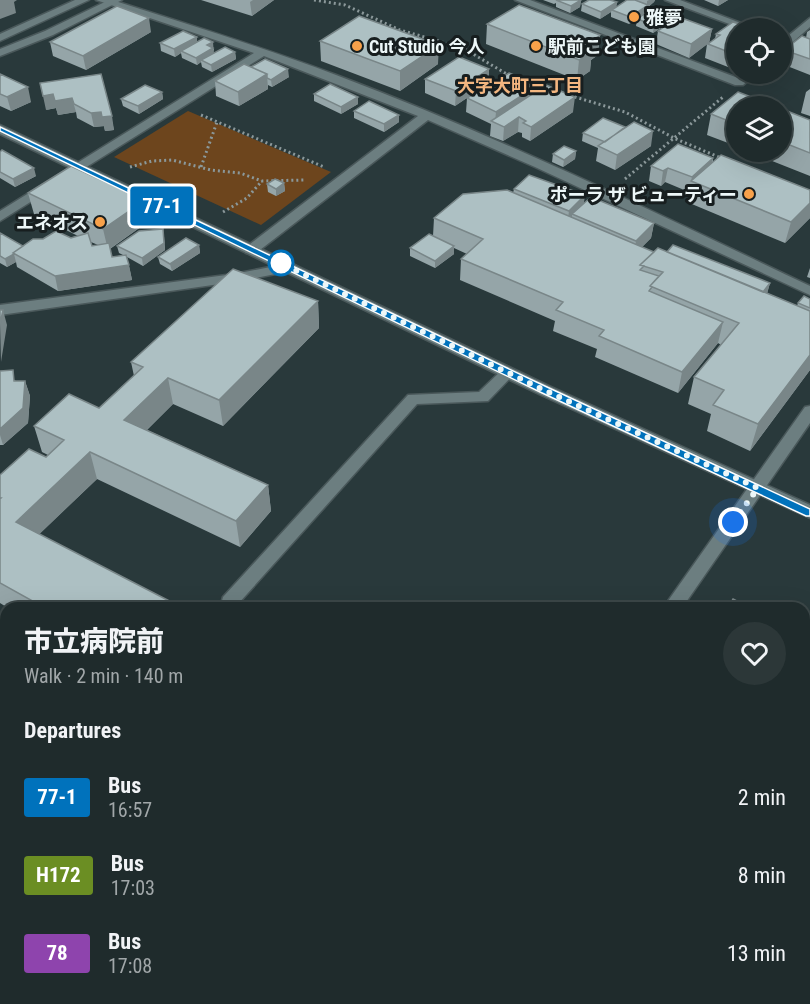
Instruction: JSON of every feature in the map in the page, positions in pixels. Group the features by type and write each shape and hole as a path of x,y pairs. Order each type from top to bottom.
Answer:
{"street":[{"path":"0,38 84,0"},
{"path":"520,0 726,78"},
{"path":"670,0 726,20"},
{"path":"0,53 49,33 110,1 366,89 606,195 810,291"},
{"path":"792,35 810,21"},
{"path":"0,217 263,52"},
{"path":"251,249 427,115"},
{"path":"0,129 508,373 810,512"},
{"path":"0,310 234,278 291,267"},
{"path":"229,602 413,399 483,397 508,373"},
{"path":"676,602 810,411"}],"path":[{"path":"314,0 345,5 400,30 463,48 518,80"},
{"path":"606,195 676,139 738,84"},
{"path":"563,94 625,112 676,139 726,160"},
{"path":"178,106 347,176"},
{"path":"201,167 208,156 211,137 217,122"},
{"path":"125,168 164,159 240,173 262,181 347,176"},
{"path":"221,213 247,198 262,181"}],"shaded area":[{"path":"188,111 331,172 261,225 114,157"}],"building":[{"path":"556,0 581,0 571,6"},
{"path":"589,0 617,2 601,12 582,4"},
{"path":"627,0 635,0 648,5 630,17 612,10"},
{"path":"519,5 600,35 582,48 592,51 579,60 487,24"},
{"path":"117,6 149,18 83,56 50,42"},
{"path":"655,7 672,14 654,25 637,19"},
{"path":"359,16 439,45 400,71 320,41"},
{"path":"679,17 712,29 691,44 658,31"},
{"path":"726,27 726,51 708,44 720,35 716,34"},
{"path":"183,31 197,37 174,49 160,43"},
{"path":"802,36 810,39 810,59 792,53 792,44"},
{"path":"204,38 213,42 207,45 213,48 196,58 181,51"},
{"path":"225,47 235,52 211,65 201,60"},
{"path":"459,57 489,69 456,91 425,79"},
{"path":"265,59 288,69 271,80 267,78 267,74 251,67"},
{"path":"244,64 267,74 238,92 215,81"},
{"path":"509,73 538,85 496,112 467,98"},
{"path":"0,74 28,87 7,97 0,94"},
{"path":"101,74 112,116 102,117 101,112 91,113 74,104 72,98 55,101 53,94 43,96 40,83"},
{"path":"330,84 358,97 341,107 314,94"},
{"path":"145,85 162,92 138,106 121,99"},
{"path":"546,85 575,97 531,127 523,123 526,121 519,117 504,127 491,121"},
{"path":"738,92 749,96 733,96"},
{"path":"369,101 399,115 384,124 354,111"},
{"path":"726,102 726,120 711,114"},
{"path":"792,113 810,120 810,153 792,146"},
{"path":"603,118 625,127 605,142 583,133"},
{"path":"634,122 653,131 617,155 598,146"},
{"path":"678,144 713,158 692,177 668,168 663,171 651,166"},
{"path":"564,146 576,151 564,160 553,154"},
{"path":"2,150 34,168 13,179 0,172 0,152"},
{"path":"721,155 726,157 726,162 739,162 810,190 810,203 791,222 691,181"},
{"path":"71,166 145,200 103,229 28,193"},
{"path":"529,175 585,195 569,211 514,189"},
{"path":"275,179 284,183 276,189 267,184"},
{"path":"507,190 654,252 640,265 644,266 640,270 659,276 650,286 652,287 649,291 723,322 682,372 599,336 604,330 556,310 563,302 461,259 483,239 434,218 463,194"},
{"path":"591,197 654,223 636,241 572,214"},
{"path":"163,229 164,243 142,258 117,246 139,231"},
{"path":"56,231 71,238 88,233 92,246 109,243 112,257 126,255 129,265 55,276 13,253 33,239 43,239"},
{"path":"0,233 23,246 5,259 0,256"},
{"path":"429,234 454,246 435,261 410,248"},
{"path":"186,238 199,245 170,264 158,257"},
{"path":"673,245 770,283 763,292 667,252"},
{"path":"658,248 810,311 810,355 758,424 713,405 724,390 694,377 739,323 650,286 663,272 640,265"},
{"path":"233,269 318,301 219,400 168,378 124,420 268,485 236,521 90,452 16,522 171,602 34,602 0,583 0,475 29,449 46,457 64,440 34,426 69,394 99,408 143,367 131,362"},
{"path":"804,296 810,299 810,308 798,303"},
{"path":"13,370 14,381 25,381 23,408 0,429 0,371"}],"bus line":[{"name":"77-1","path":"0,129 544,390 810,512"}],"place":[{"name":"雅夢","path":"634,17"},
{"name":"Cut Studio 今人","path":"357,46"},
{"name":"駅前こども園","path":"536,46"},
{"name":"ポーラ ザ ビューティー","path":"749,194"},
{"name":"エネオス","path":"100,222"}],"district":[{"name":"大字大町三丁目","path":"520,85"}],"route":[{"path":"281,263 274,260 544,390 758,488 733,522"}]}
